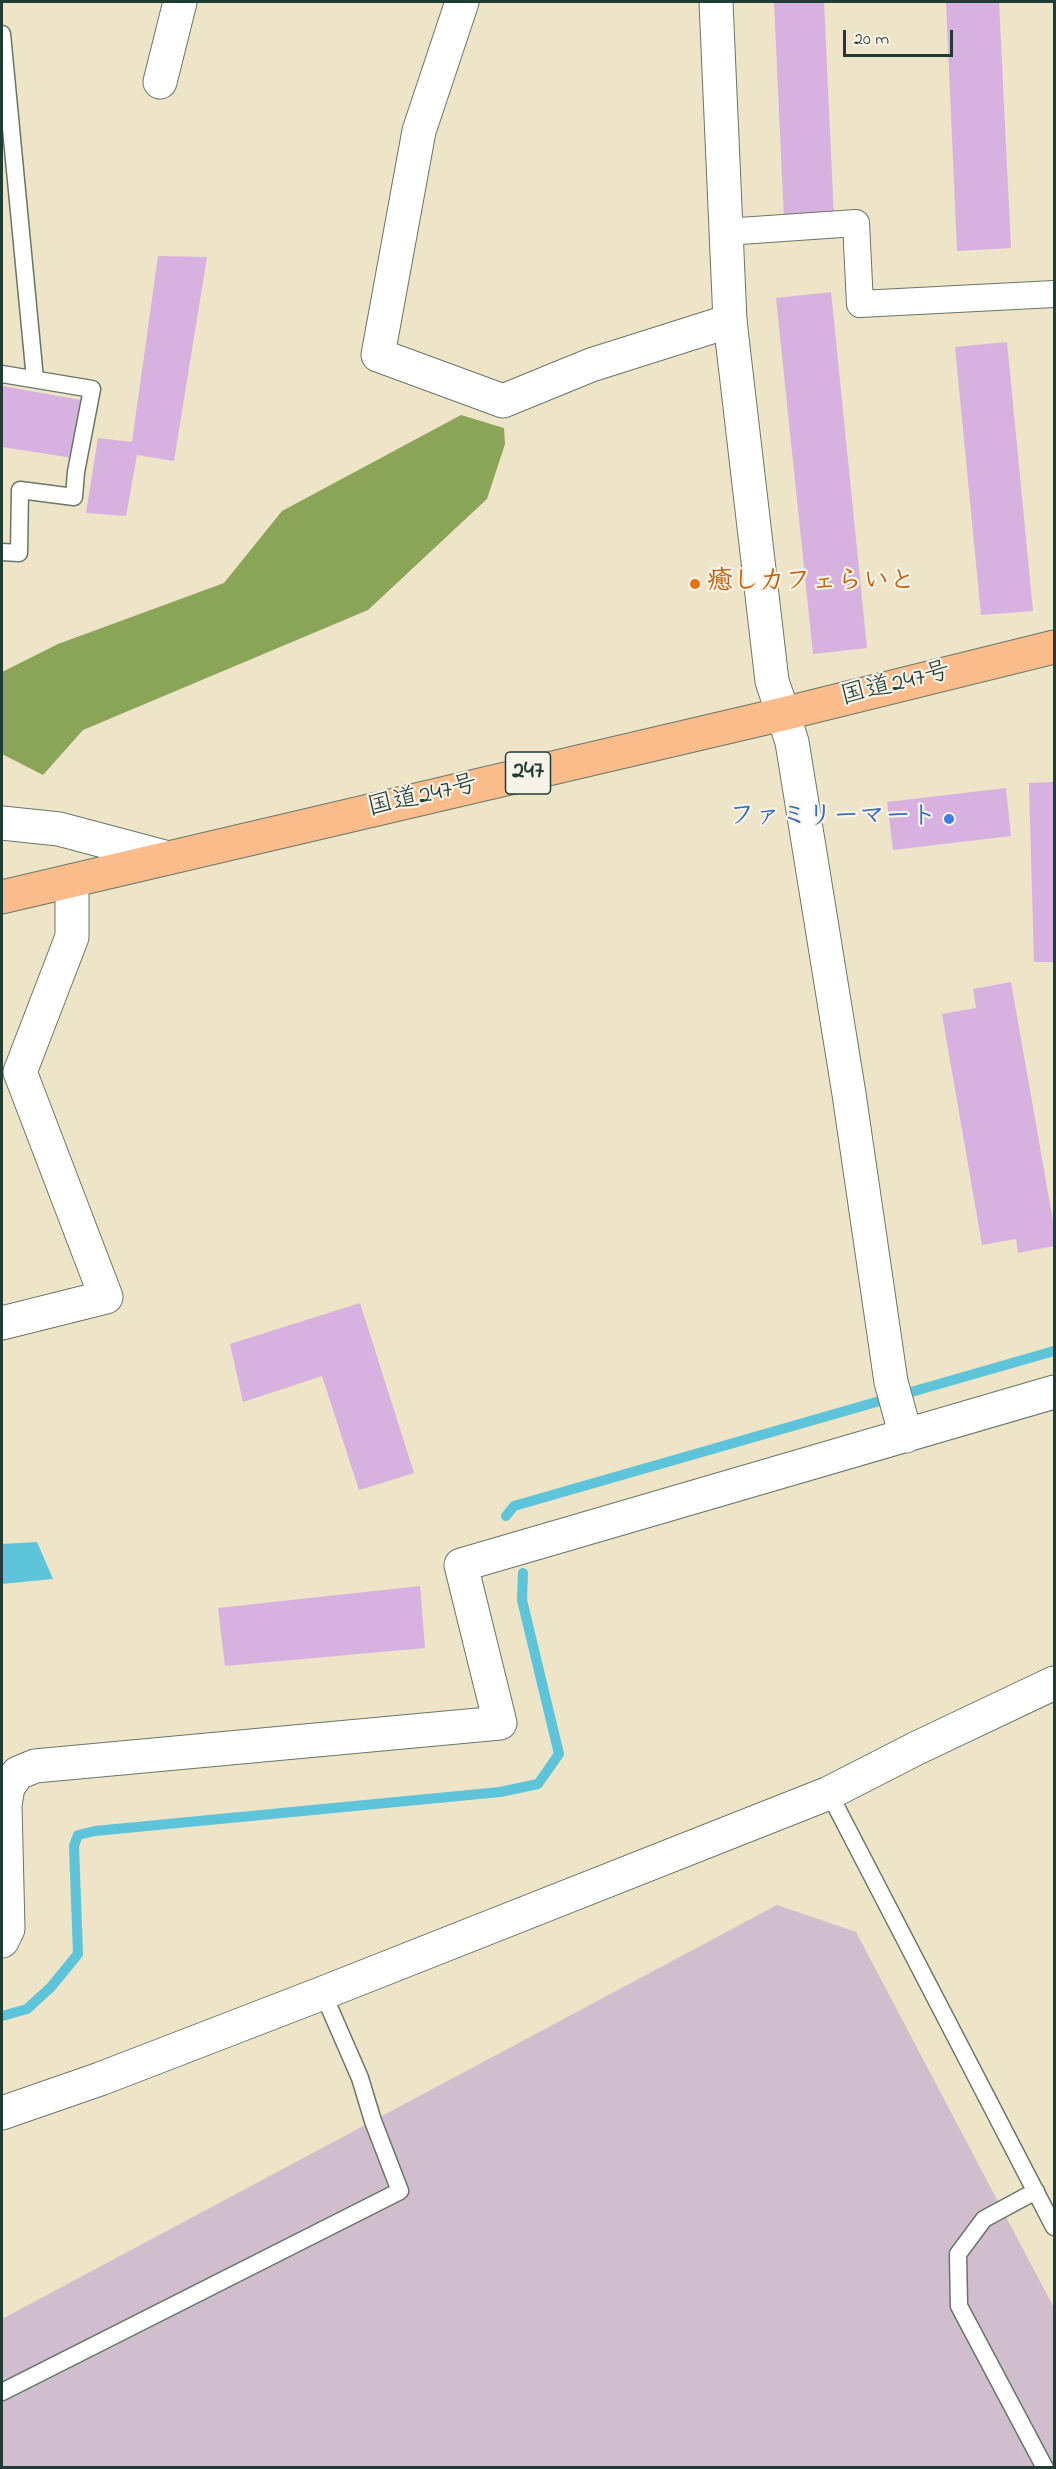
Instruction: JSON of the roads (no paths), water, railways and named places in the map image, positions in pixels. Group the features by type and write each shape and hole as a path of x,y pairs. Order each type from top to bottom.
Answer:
{"highway":[{"name":"国道247号","path":"2,897 783,714 1054,647"}],"street":[{"path":"160,82 180,2"},
{"path":"462,2 419,131 378,356 503,401 591,365 730,321"},
{"path":"716,2 730,321 772,681 794,753 849,1094 891,1382 903,1426"},
{"path":"725,232 856,223 860,304 1054,294"},
{"path":"2,823 59,829 168,858"},
{"path":"2,1323 106,1298 20,1072 72,937 72,880"},
{"path":"2,1941 8,1929 4,1805 8,1787 18,1773 35,1766 500,1723 461,1565 903,1426 1054,1392"},
{"path":"2,2113 100,2079 323,1993 829,1793 1054,1683"}],"lane":[{"path":"2,34 34,379"},
{"path":"2,374 92,389 76,472 74,498 20,490 19,553 2,552"},
{"path":"829,1793 1054,2227"},
{"path":"2,2392 400,2191 360,2078 323,1993"},
{"path":"1036,2191 984,2219 958,2254 959,2306 1045,2468"}],"water":[{"path":"37,1542 53,1579 2,1584 2,1544"}],"waterway":[{"path":"506,1516 514,1506 1054,1351"},
{"path":"2,2016 27,2009 51,1987 78,1954 74,1846 78,1835 95,1831 500,1792 538,1784 559,1754 522,1600 523,1573"}],"place":[{"name":"癒しカフェらいと","path":"695,584"},
{"name":"ファミリーマート","path":"949,819"}]}
